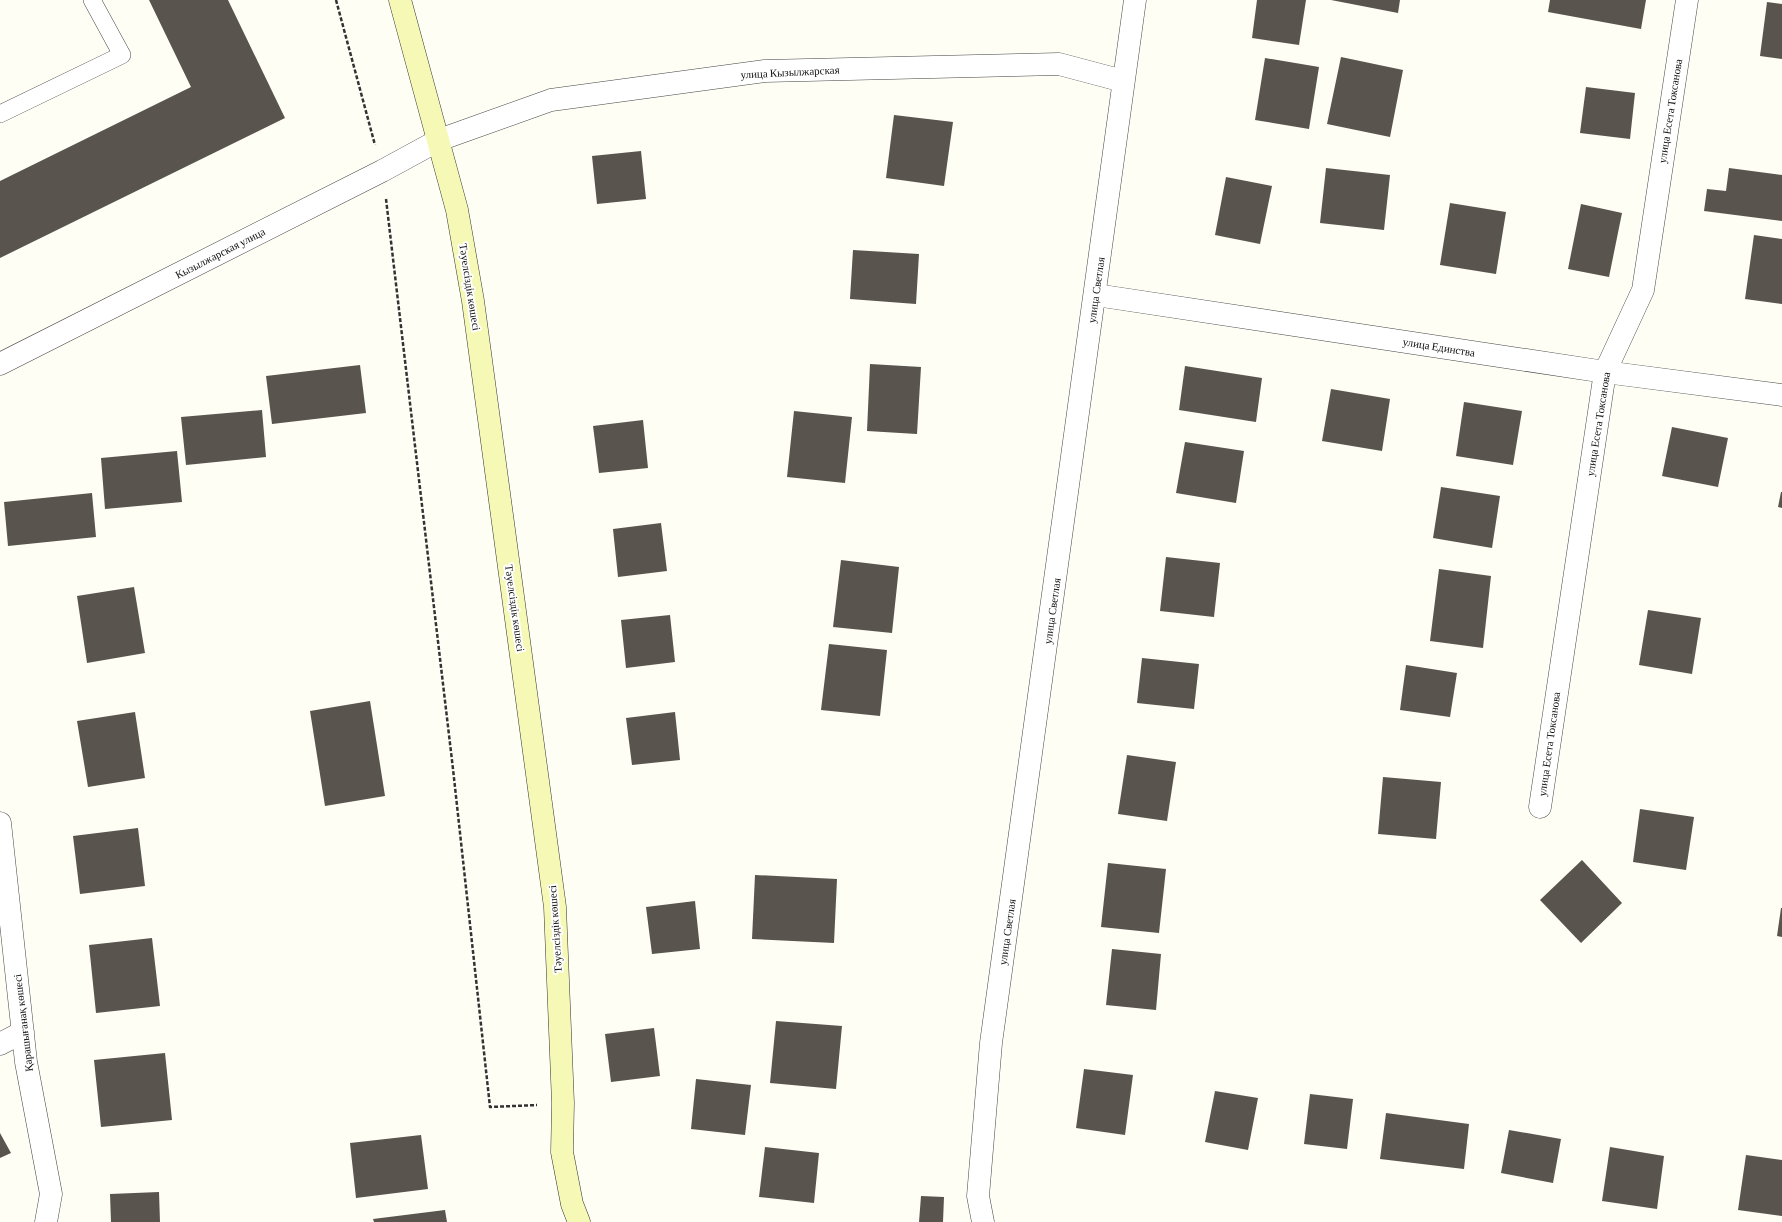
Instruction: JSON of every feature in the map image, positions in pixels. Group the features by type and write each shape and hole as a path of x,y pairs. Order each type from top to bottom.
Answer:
{"main road":[{"name":"Тәуелсіздік көшесі","path":"400,0 457,210 473,301 555,907 563,1103 562,1152 572,1204 579,1222"}],"street":[{"name":"улица Светлая","path":"983,1222 978,1196 992,1043 1096,295 1123,81 1135,0"},
{"name":"улица Есета Токсанова","path":"1540,807 1605,372 1643,290 1687,0"},
{"name":"улица Кызылжарская","path":"439,140 551,100 765,71 1059,64 1123,81"},
{"name":"Кызылжарская улица","path":"0,364 382,171 439,140"},
{"name":"улица Единства","path":"1096,295 1605,372 1782,395"},
{"name":"Қарашығанақ көшесі","path":"0,823 24,1032 26,1062 51,1194 46,1222"},
{"path":"0,1044 24,1032"}],"lane":[{"path":"0,114 122,55 92,0"}],"path":[{"path":"336,0 382,171 453,769 490,1107 563,1103"}],"building":[{"path":"149,0 228,0 285,118 0,258 0,181 191,87"},
{"path":"1257,0 1306,0 1299,45 1252,38"},
{"path":"1331,0 1400,0 1398,13"},
{"path":"1550,0 1646,0 1641,29 1548,12"},
{"path":"1767,2 1782,4 1782,59 1760,56"},
{"path":"1341,57 1403,70 1390,137 1327,124"},
{"path":"1265,58 1319,67 1309,129 1255,120"},
{"path":"1586,87 1635,93 1630,139 1580,133"},
{"path":"894,115 953,122 944,186 886,178"},
{"path":"641,151 646,199 597,204 592,156"},
{"path":"1326,168 1390,175 1384,230 1320,223"},
{"path":"1729,168 1782,175 1782,221 1704,211 1707,189 1726,191"},
{"path":"1226,177 1272,186 1260,244 1215,235"},
{"path":"1450,203 1506,212 1496,274 1440,265"},
{"path":"1581,204 1622,213 1609,277 1568,269"},
{"path":"1754,235 1782,239 1782,304 1745,299"},
{"path":"853,250 919,254 916,304 850,299"},
{"path":"870,364 921,367 917,434 867,431"},
{"path":"360,365 366,413 272,424 266,376"},
{"path":"1185,366 1262,378 1256,422 1179,410"},
{"path":"1331,389 1390,399 1382,451 1322,441"},
{"path":"1464,402 1522,411 1513,465 1456,456"},
{"path":"262,410 266,457 186,465 181,417"},
{"path":"794,411 852,417 845,483 787,477"},
{"path":"643,420 648,468 599,473 593,426"},
{"path":"1672,427 1728,438 1718,487 1662,476"},
{"path":"1185,442 1244,451 1236,503 1176,493"},
{"path":"177,451 182,502 105,509 101,458"},
{"path":"1441,487 1500,496 1492,548 1433,538"},
{"path":"1782,492 1782,508 1778,507"},
{"path":"92,493 96,537 8,546 4,502"},
{"path":"661,523 667,571 618,577 613,529"},
{"path":"1166,557 1220,563 1214,617 1160,611"},
{"path":"841,560 899,567 892,633 833,627"},
{"path":"1439,569 1491,576 1483,648 1430,641"},
{"path":"134,587 145,653 87,663 77,596"},
{"path":"1648,610 1701,618 1692,674 1639,665"},
{"path":"670,615 675,662 626,668 621,620"},
{"path":"829,644 887,650 880,716 821,710"},
{"path":"1142,658 1199,664 1194,709 1137,703"},
{"path":"1406,665 1457,673 1450,717 1400,710"},
{"path":"370,701 385,796 325,806 310,711"},
{"path":"135,712 145,778 88,787 77,721"},
{"path":"675,712 680,760 632,765 626,718"},
{"path":"1127,755 1176,762 1167,821 1118,814"},
{"path":"1383,777 1441,782 1436,839 1378,834"},
{"path":"1640,809 1694,817 1686,870 1633,862"},
{"path":"138,828 145,886 80,894 73,836"},
{"path":"1582,860 1622,903 1581,943 1540,900"},
{"path":"1108,863 1166,869 1159,933 1101,927"},
{"path":"755,875 837,879 834,943 752,939"},
{"path":"695,901 700,949 652,954 646,907"},
{"path":"1782,908 1782,937 1777,936"},
{"path":"152,938 160,1006 96,1013 89,945"},
{"path":"1112,949 1161,954 1156,1010 1106,1005"},
{"path":"776,1021 842,1026 836,1089 770,1083"},
{"path":"654,1028 660,1076 611,1082 605,1034"},
{"path":"165,1053 172,1120 101,1127 94,1060"},
{"path":"1084,1069 1133,1075 1125,1135 1076,1128"},
{"path":"696,1079 751,1085 745,1135 691,1129"},
{"path":"1215,1091 1258,1098 1248,1150 1205,1142"},
{"path":"1310,1094 1353,1099 1347,1149 1304,1144"},
{"path":"1386,1113 1469,1124 1464,1169 1380,1159"},
{"path":"1509,1130 1561,1139 1553,1183 1501,1173"},
{"path":"0,1133 11,1153 0,1158"},
{"path":"421,1135 428,1189 356,1198 350,1143"},
{"path":"765,1147 819,1153 814,1203 759,1197"},
{"path":"1610,1147 1664,1156 1657,1209 1602,1201"},
{"path":"1746,1155 1782,1160 1782,1216 1738,1210"},
{"path":"159,1192 160,1222 111,1222 110,1194"},
{"path":"921,1196 944,1197 943,1222 919,1222"},
{"path":"445,1210 447,1222 374,1222 373,1219"}]}
